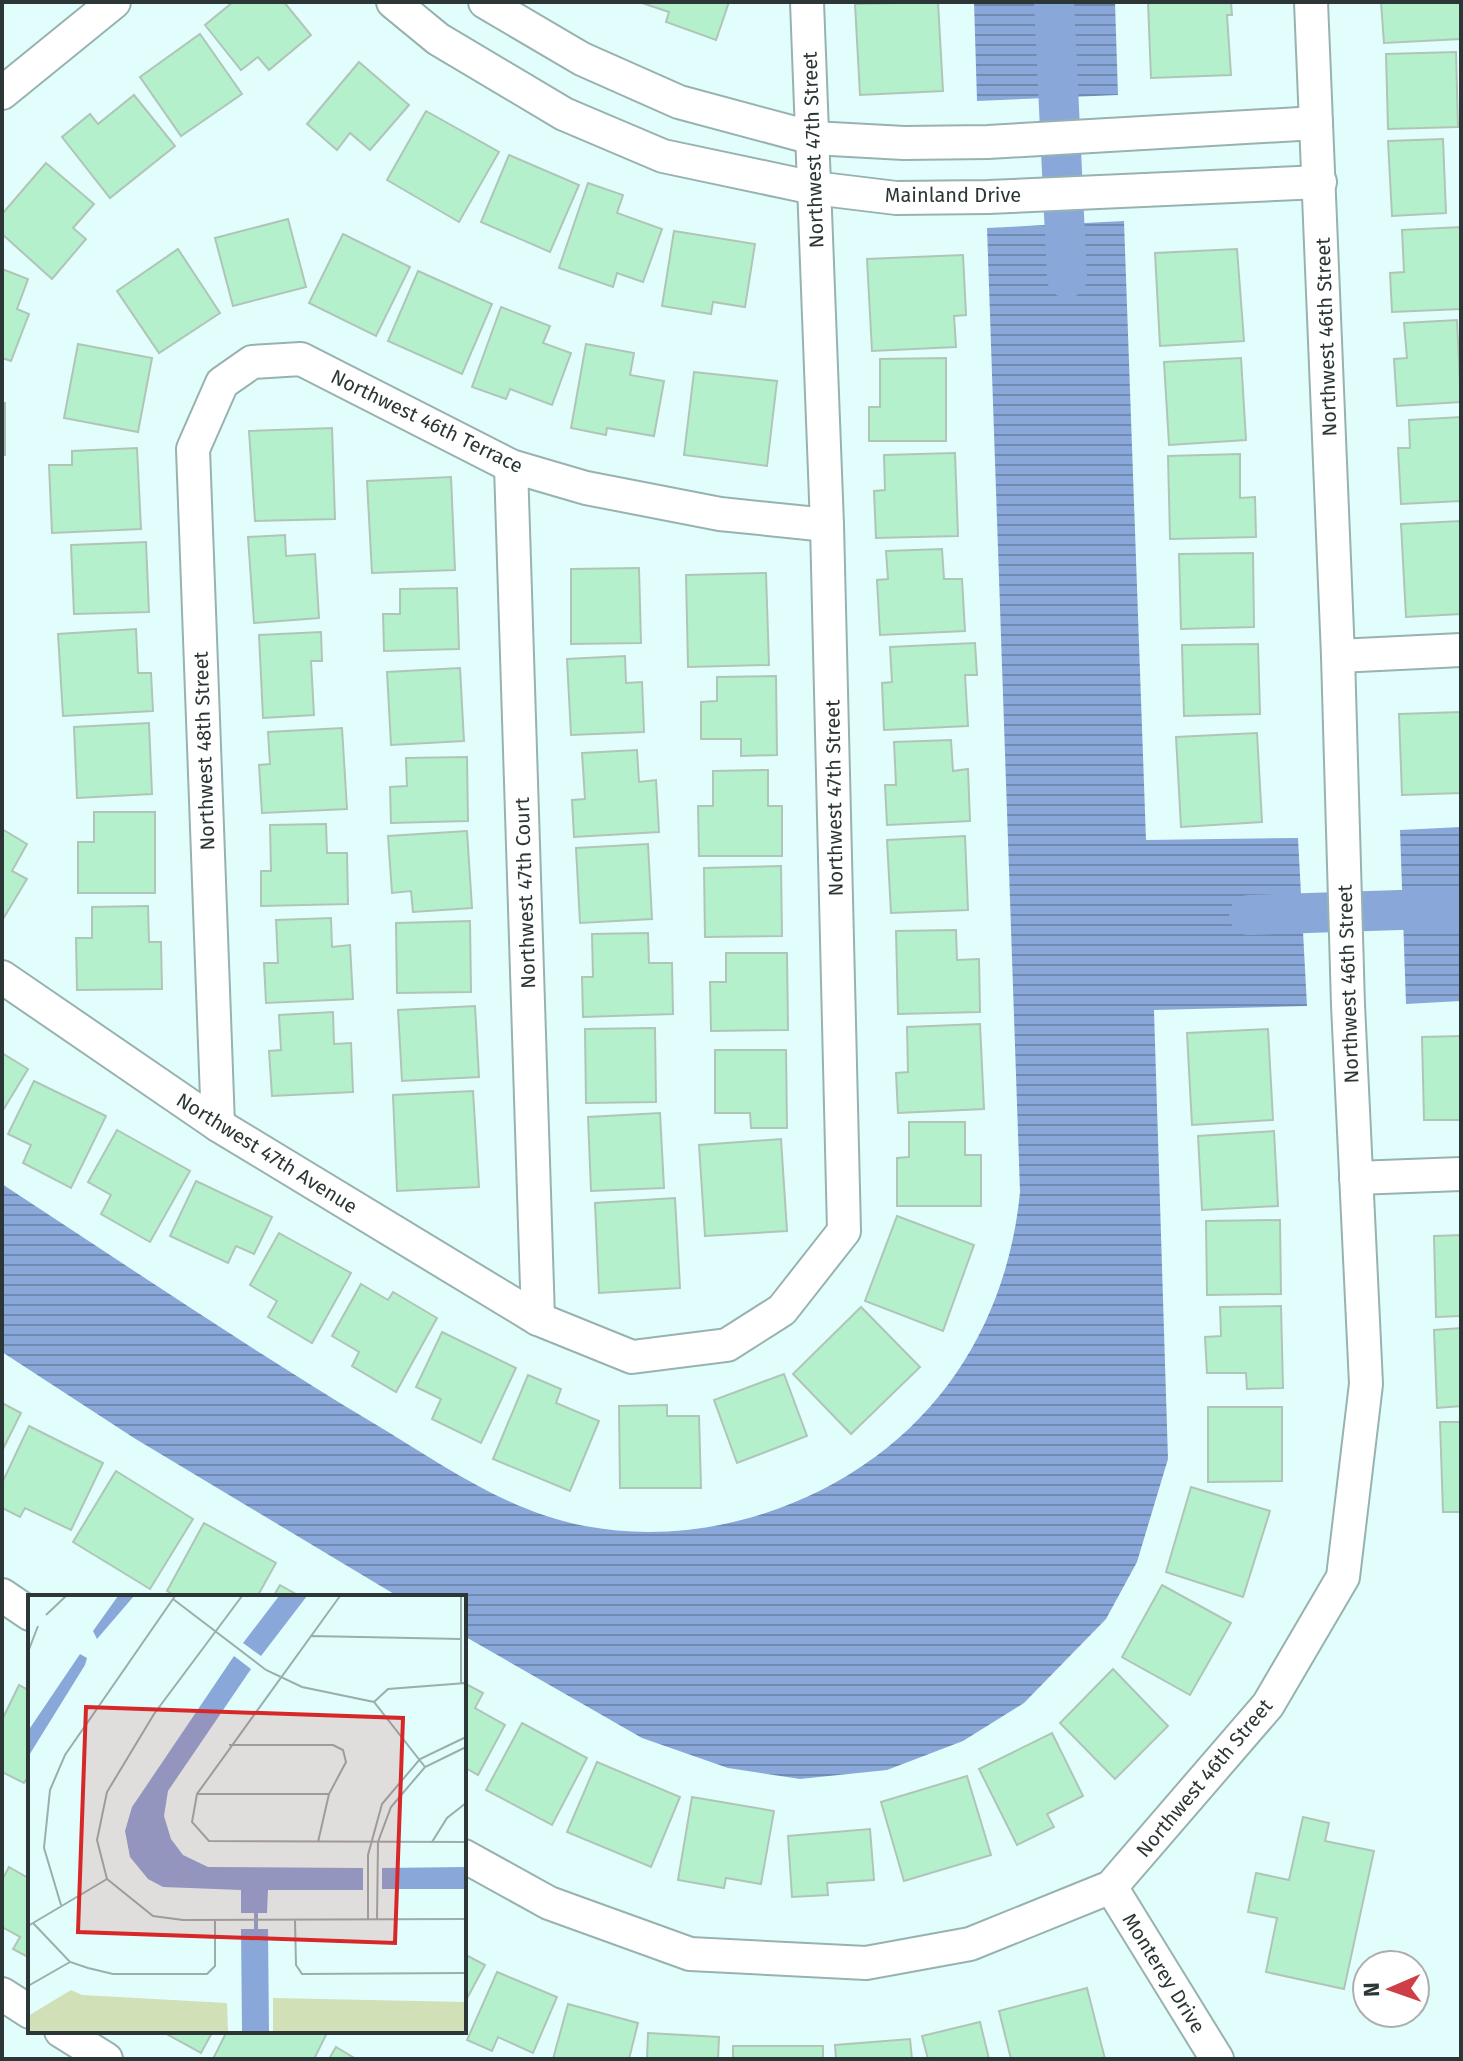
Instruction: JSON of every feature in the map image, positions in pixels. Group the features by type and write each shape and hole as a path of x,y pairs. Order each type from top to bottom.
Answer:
{"street":[{"path":"2,93 114,2"},
{"name":"Mainland Drive","path":"393,2 438,39 564,114 663,156 814,188 896,198 988,197 1320,182"},
{"path":"485,2 582,59 679,102 813,138 904,143 988,142 1316,123"},
{"name":"Northwest 47th Street","path":"538,1319 632,1357 727,1345 782,1310 844,1231 827,525 807,2"},
{"name":"Northwest 46th Street","path":"1111,1887 1268,1705 1343,1577 1366,1384 1348,1005 1338,656 1311,2"},
{"name":"Northwest 46th Terrace","path":"222,383 252,362 301,359 511,466 586,488 720,514 827,525"},
{"name":"Northwest 48th Street","path":"218,1125 193,449 222,383"},
{"name":"Northwest 47th Court","path":"511,466 538,1319"},
{"path":"1338,656 1461,650"},
{"name":"Northwest 47th Avenue","path":"2,977 218,1125 538,1319"},
{"path":"1356,1178 1461,1174"},
{"path":"2,1595 28,1613"},
{"path":"466,1857 549,1903 690,1954 866,1963 970,1944 1111,1887"},
{"name":"Monterey Drive","path":"1111,1887 1217,2059"},
{"path":"2,1994 28,2011"},
{"path":"64,2033 106,2059"}],"water":[{"path":"974,2 1115,2 1118,95 977,101"},
{"path":"1124,221 1146,840 1298,838 1307,1006 1154,1010 1168,1459 1137,1562 1106,1619 1024,1703 963,1741 887,1770 800,1779 728,1768 642,1738 466,1637 466,1595 396,1595 134,1438 2,1352 2,1184 234,1336 450,1470 502,1498 557,1519 623,1531 661,1532 737,1521 809,1496 875,1457 906,1432 933,1404 976,1341 1005,1269 1020,1192 987,228"},
{"path":"1461,827 1461,1001 1406,1004 1400,830"}],"building":[{"path":"233,2 284,2 311,35 269,70 258,57 241,70 205,25"},
{"path":"729,2 716,40 666,22 669,12 642,3"},
{"path":"938,2 943,91 860,95 855,4"},
{"path":"1148,2 1231,2 1232,15 1227,15 1231,75 1151,78"},
{"path":"1381,2 1461,2 1461,39 1384,43"},
{"path":"200,34 242,94 181,136 140,77"},
{"path":"1456,52 1458,127 1388,129 1386,54"},
{"path":"359,62 409,105 370,150 350,133 337,150 307,124"},
{"path":"134,95 175,146 110,198 62,137 90,114 98,124"},
{"path":"426,111 499,152 459,222 387,180"},
{"path":"1443,139 1446,213 1392,216 1388,141"},
{"path":"509,155 579,185 550,252 481,222"},
{"path":"46,163 94,204 73,228 86,239 52,279 2,234 2,214"},
{"path":"588,183 623,195 617,213 662,229 643,282 617,273 613,287 559,268"},
{"path":"288,219 306,287 233,306 215,238"},
{"path":"1461,227 1461,309 1392,312 1390,273 1404,272 1402,230"},
{"path":"674,231 755,244 745,307 713,302 711,314 662,306"},
{"path":"343,234 410,267 376,336 309,303"},
{"path":"178,249 220,313 159,353 117,291"},
{"path":"1237,249 1244,341 1160,346 1155,253"},
{"path":"963,255 966,315 954,316 956,347 872,351 867,259"},
{"path":"2,269 28,279 17,309 29,314 11,361 2,358"},
{"path":"418,271 492,304 462,374 388,341"},
{"path":"501,307 550,326 543,343 571,353 552,405 510,389 506,399 472,387"},
{"path":"1457,320 1461,402 1397,406 1394,359 1407,358 1404,323"},
{"path":"78,344 152,358 138,432 64,418"},
{"path":"586,344 634,353 630,375 664,381 654,436 607,428 606,435 571,428"},
{"path":"946,358 946,441 869,441 869,407 880,407 880,359"},
{"path":"1241,358 1246,440 1169,445 1164,362"},
{"path":"694,372 777,381 767,466 684,455"},
{"path":"2,403 5,403 5,455 2,455"},
{"path":"1461,417 1461,501 1401,504 1398,448 1410,448 1409,420"},
{"path":"332,428 335,519 255,521 249,431"},
{"path":"137,448 141,529 52,533 49,465 72,465 72,451"},
{"path":"955,453 958,536 876,538 874,491 885,490 884,455"},
{"path":"1240,454 1240,498 1255,497 1256,537 1170,539 1168,456"},
{"path":"451,477 455,570 372,573 367,481"},
{"path":"1461,521 1461,614 1406,617 1401,524"},
{"path":"285,535 286,556 315,554 319,618 254,623 248,537"},
{"path":"146,542 149,612 74,614 71,545"},
{"path":"942,549 944,579 962,579 965,631 880,635 877,580 888,579 886,551"},
{"path":"1253,553 1254,627 1181,629 1179,554"},
{"path":"639,568 641,643 571,644 571,569"},
{"path":"766,573 769,665 688,667 686,575"},
{"path":"457,588 459,649 384,651 383,614 400,614 400,589"},
{"path":"136,629 138,673 151,673 153,711 63,716 58,634"},
{"path":"321,632 322,661 311,661 314,715 263,718 259,635"},
{"path":"975,643 977,675 965,675 968,726 884,730 882,683 892,682 890,647"},
{"path":"1258,644 1260,714 1184,716 1182,645"},
{"path":"625,656 626,683 642,682 644,732 571,735 567,659"},
{"path":"460,668 464,741 391,745 387,672"},
{"path":"776,676 777,755 741,756 741,739 701,739 701,702 717,701 717,677"},
{"path":"1461,712 1461,793 1402,795 1399,714"},
{"path":"149,723 152,794 77,798 74,727"},
{"path":"342,728 347,809 262,813 259,765 270,764 268,732"},
{"path":"1257,733 1262,822 1181,827 1176,737"},
{"path":"951,740 953,771 968,769 970,821 887,825 885,785 896,785 894,742"},
{"path":"637,750 639,782 656,780 659,832 574,837 572,800 585,799 582,753"},
{"path":"467,757 468,821 391,823 390,787 407,786 406,758"},
{"path":"768,770 768,806 782,806 782,856 699,856 698,806 713,806 713,771"},
{"path":"94,812 155,812 155,893 78,893 78,842 94,842"},
{"path":"326,824 327,853 347,853 348,904 261,906 261,871 271,871 270,825"},
{"path":"2,829 27,844 12,871 27,879 3,919"},
{"path":"467,831 472,908 413,912 411,891 392,893 388,836"},
{"path":"965,836 968,910 891,913 887,840"},
{"path":"648,844 652,919 580,923 576,848"},
{"path":"781,866 782,936 705,937 704,868"},
{"path":"148,906 149,942 161,942 162,989 77,990 76,938 92,938 92,907"},
{"path":"331,918 332,947 350,945 353,999 266,1003 264,963 278,963 276,920"},
{"path":"470,921 471,992 397,993 396,923"},
{"path":"956,930 957,960 979,959 980,1012 898,1014 896,931"},
{"path":"648,933 649,963 672,963 673,1014 583,1017 582,977 593,977 592,934"},
{"path":"726,953 787,953 788,1030 711,1031 710,982 726,982"},
{"path":"475,1006 479,1077 402,1081 398,1010"},
{"path":"333,1012 334,1044 351,1043 353,1092 272,1096 269,1051 281,1050 279,1015"},
{"path":"980,1024 984,1109 898,1113 896,1073 908,1072 907,1027"},
{"path":"655,1028 656,1102 586,1103 585,1029"},
{"path":"1268,1029 1273,1120 1192,1125 1187,1033"},
{"path":"1461,1036 1461,1120 1424,1120 1422,1037"},
{"path":"715,1050 786,1050 787,1128 751,1128 750,1113 715,1113"},
{"path":"2,1053 28,1069 2,1112"},
{"path":"34,1081 106,1116 71,1188 23,1163 31,1145 8,1134"},
{"path":"473,1091 479,1187 397,1191 393,1095"},
{"path":"660,1113 664,1188 591,1191 588,1117"},
{"path":"909,1122 965,1122 965,1155 981,1155 981,1206 897,1206 897,1158 909,1157"},
{"path":"117,1130 190,1171 150,1242 101,1214 111,1195 88,1182"},
{"path":"1274,1131 1278,1206 1202,1210 1198,1136"},
{"path":"781,1139 787,1231 705,1236 699,1145"},
{"path":"196,1181 272,1217 254,1254 236,1246 228,1263 170,1236"},
{"path":"675,1198 680,1288 599,1293 595,1203"},
{"path":"897,1216 974,1245 943,1331 865,1301"},
{"path":"1280,1220 1281,1294 1207,1295 1206,1221"},
{"path":"279,1233 351,1273 312,1343 268,1317 277,1301 250,1285"},
{"path":"1461,1235 1461,1316 1436,1317 1434,1236"},
{"path":"361,1284 388,1300 393,1292 437,1318 396,1392 352,1366 359,1352 332,1336"},
{"path":"1281,1306 1283,1388 1247,1389 1246,1373 1207,1373 1205,1337 1221,1336 1220,1307"},
{"path":"861,1307 920,1367 851,1434 793,1374"},
{"path":"1461,1328 1461,1406 1437,1408 1434,1330"},
{"path":"442,1332 516,1368 481,1443 432,1419 441,1399 416,1387"},
{"path":"784,1374 807,1436 737,1463 714,1400"},
{"path":"528,1375 561,1389 556,1403 599,1421 570,1491 493,1459"},
{"path":"2,1403 21,1413 2,1451"},
{"path":"667,1405 667,1416 699,1416 701,1488 620,1488 619,1406"},
{"path":"1208,1407 1282,1407 1282,1481 1208,1482"},
{"path":"1440,1422 1461,1422 1461,1512 1443,1512"},
{"path":"29,1426 103,1463 71,1530 25,1508 20,1517 2,1508 2,1483"},
{"path":"116,1471 193,1519 150,1589 73,1542"},
{"path":"1191,1487 1270,1511 1243,1597 1166,1572"},
{"path":"204,1523 276,1563 258,1595 174,1595 167,1591"},
{"path":"280,1585 298,1595 274,1595"},
{"path":"1162,1585 1231,1623 1190,1695 1122,1657"},
{"path":"1113,1669 1168,1726 1115,1779 1060,1723"},
{"path":"466,1684 483,1693 475,1708 505,1725 478,1775 466,1768"},
{"path":"19,1685 28,1690 28,1776 24,1783 2,1772 2,1720"},
{"path":"522,1723 587,1758 552,1825 486,1790"},
{"path":"1052,1733 1083,1796 1047,1814 1054,1827 1017,1845 979,1769"},
{"path":"597,1762 680,1797 651,1867 567,1832"},
{"path":"967,1776 991,1855 904,1881 881,1802"},
{"path":"692,1797 774,1811 761,1884 726,1878 724,1888 678,1880"},
{"path":"1303,1817 1329,1823 1325,1841 1374,1851 1344,1989 1266,1972 1277,1918 1248,1912 1256,1873 1289,1880"},
{"path":"870,1829 874,1880 827,1883 828,1895 792,1897 788,1836"},
{"path":"9,1867 28,1878 28,1957 13,1949 20,1937 2,1927 2,1880"},
{"path":"466,1955 485,1965 466,2000"},
{"path":"497,1972 557,1997 533,2053 498,2037 492,2051 467,2040"},
{"path":"1087,1988 1105,2059 1011,2059 999,2011"},
{"path":"568,2004 638,2023 629,2059 553,2059"},
{"path":"980,2022 989,2059 928,2059 922,2036"},
{"path":"165,2033 212,2033 201,2053"},
{"path":"226,2033 327,2033 314,2059 213,2059"},
{"path":"648,2033 719,2037 718,2059 647,2059"},
{"path":"910,2039 912,2059 836,2059 835,2045"},
{"path":"733,2046 823,2046 823,2059 733,2059"},
{"path":"336,2047 356,2059 329,2059"}],"waterway":[{"path":"1054,2 1067,278"},
{"path":"1249,915 1461,908"}]}
